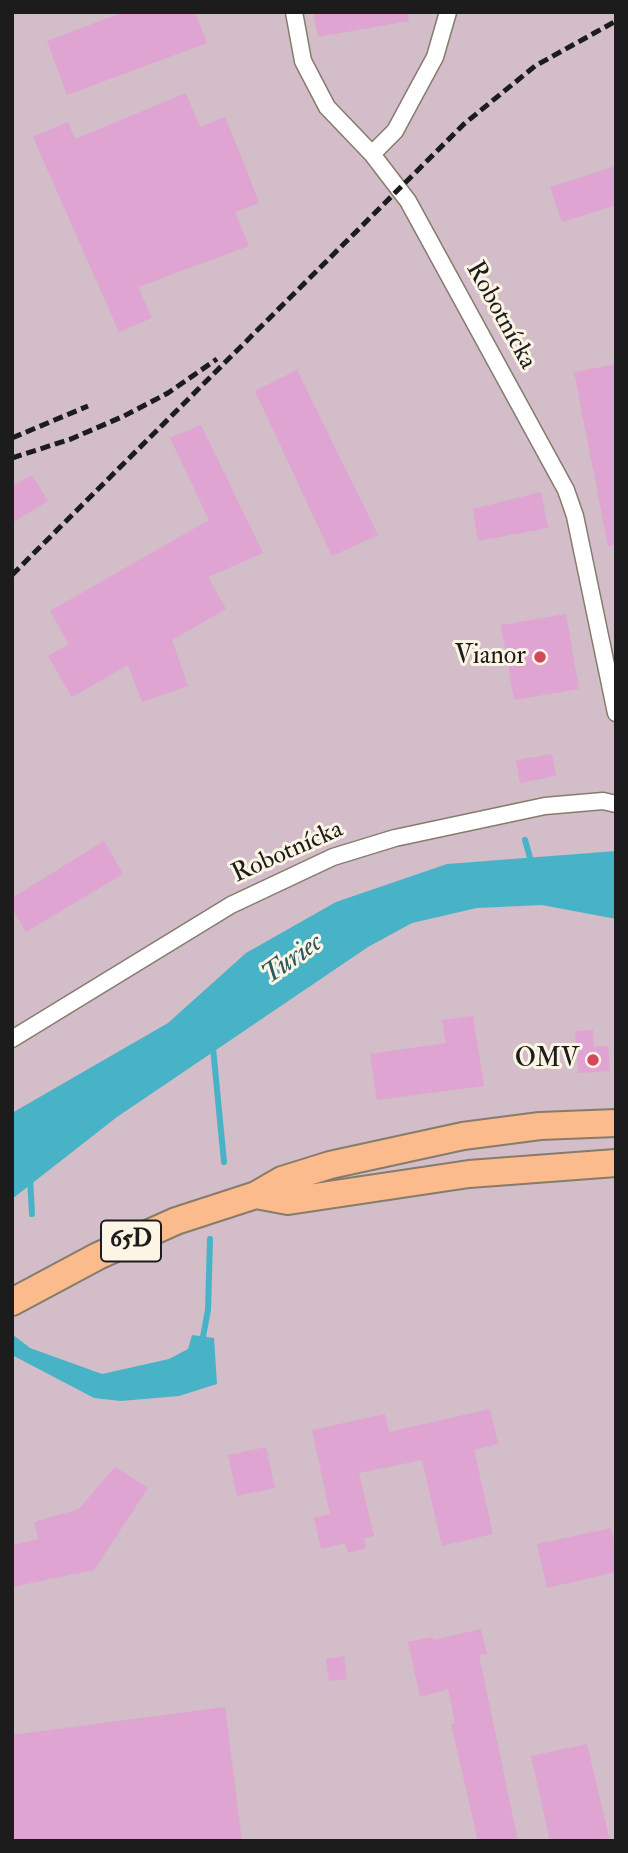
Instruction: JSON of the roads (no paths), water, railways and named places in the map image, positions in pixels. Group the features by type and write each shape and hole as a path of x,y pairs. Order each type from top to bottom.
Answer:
{"main road":[{"name":"65D","path":"12,1302 99,1256 176,1221 256,1195 282,1180 330,1165 436,1140 540,1126 616,1123"},
{"name":"65D","path":"256,1195 288,1201 468,1174 616,1163"}],"street":[{"name":"Robotnícka","path":"294,12 303,61 327,107 372,155 408,201 566,490 575,516 616,713"},
{"path":"372,155 395,131 423,81 443,37 449,12"},
{"name":"Robotnícka","path":"12,1039 231,905 333,857 395,838 545,806 603,800 616,804"}],"water":[{"name":"Turiec","path":"616,851 616,919 542,905 477,908 412,923 368,947 117,1117 12,1199 12,1113 168,1023 246,953 336,902 447,864"},
{"path":"12,1334 30,1348 102,1374 169,1359 188,1349 192,1335 214,1338 217,1384 179,1396 121,1401 94,1398 12,1355"}],"waterway":[{"path":"525,840 532,865"},
{"path":"213,1048 224,1162"},
{"path":"30,1177 32,1214"},
{"path":"202,1342 208,1310 210,1239"}],"railway":[{"path":"12,575 464,124 535,66 616,21"},
{"path":"12,458 71,439 124,416 168,393 217,359"},
{"path":"12,438 88,406"}],"place":[{"name":"Vianor","path":"540,657"},
{"name":"OMV","path":"593,1060"}]}
